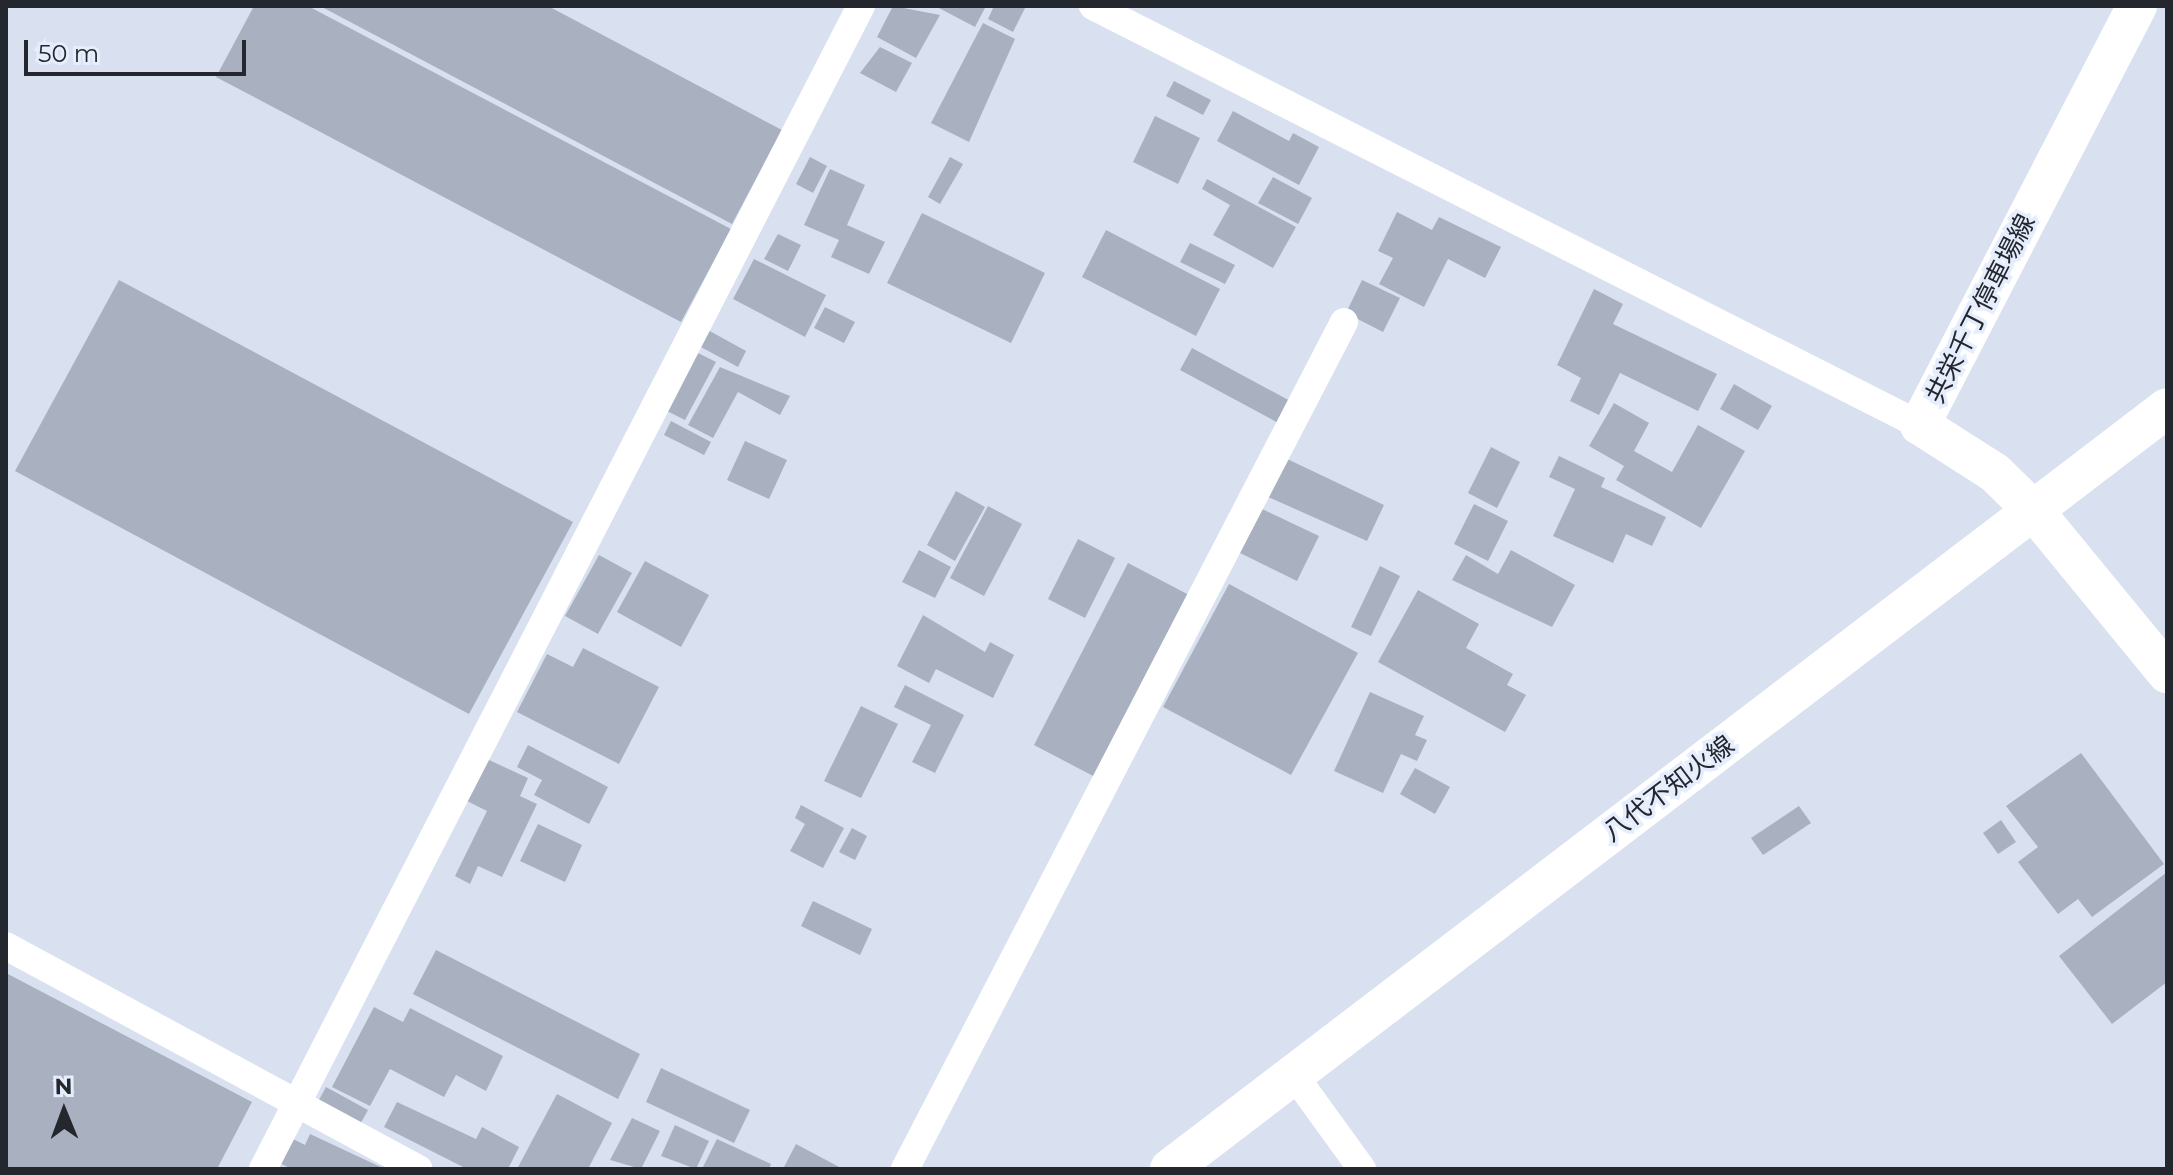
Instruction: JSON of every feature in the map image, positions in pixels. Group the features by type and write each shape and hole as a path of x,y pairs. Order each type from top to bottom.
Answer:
{"main road":[{"name":"共栄千丁停車場線","path":"2137,6 1920,425 1995,473 2034,511 2167,673"},
{"name":"八代不知火線","path":"1170,1169 2167,408"}],"street":[{"path":"263,1169 861,6"},
{"path":"1093,6 1920,425"},
{"path":"905,1169 1344,322"},
{"path":"6,946 419,1169"},
{"path":"1294,1075 1362,1169"}],"building":[{"path":"254,6 308,6 731,229 681,322 216,77"},
{"path":"320,6 548,6 782,130 732,224"},
{"path":"893,6 940,15 916,58 877,37"},
{"path":"935,6 986,6 975,27"},
{"path":"994,6 1026,6 1013,32 988,19"},
{"path":"983,23 1015,39 969,142 931,123"},
{"path":"880,47 912,63 896,92 860,73"},
{"path":"1174,81 1211,100 1203,115 1166,96"},
{"path":"1233,111 1289,141 1293,133 1319,147 1299,185 1217,141"},
{"path":"1155,116 1200,138 1178,184 1133,162"},
{"path":"810,157 827,166 813,193 796,184"},
{"path":"950,157 963,164 940,204 928,197"},
{"path":"830,169 865,185 847,225 885,242 869,274 831,257 839,240 804,225"},
{"path":"1273,177 1312,198 1298,224 1258,203"},
{"path":"1207,179 1296,227 1273,268 1213,235 1230,205 1202,189"},
{"path":"1397,212 1432,230 1439,217 1501,247 1485,278 1448,259 1424,307 1379,284 1393,258 1378,251"},
{"path":"922,213 1045,273 1011,343 887,283"},
{"path":"1106,230 1220,289 1196,336 1082,277"},
{"path":"778,234 801,245 788,271 764,259"},
{"path":"1190,243 1235,265 1225,284 1180,262"},
{"path":"754,259 826,295 805,337 733,299"},
{"path":"119,280 573,522 469,714 15,471"},
{"path":"1362,280 1400,298 1383,332 1346,313"},
{"path":"1594,289 1623,304 1613,324 1717,374 1698,411 1620,373 1599,415 1570,401 1581,378 1557,365"},
{"path":"825,307 855,322 844,343 814,328"},
{"path":"708,330 746,351 738,367 699,346"},
{"path":"1192,348 1294,403 1282,425 1180,370"},
{"path":"694,351 716,362 685,420 663,409"},
{"path":"720,367 790,396 780,415 738,392 713,438 688,425"},
{"path":"1734,384 1772,406 1758,430 1720,409"},
{"path":"1614,403 1649,423 1634,451 1672,472 1698,425 1745,451 1701,528 1616,480 1624,466 1589,446"},
{"path":"671,421 711,442 704,455 664,435"},
{"path":"745,441 787,460 769,499 727,480"},
{"path":"1491,447 1520,462 1497,508 1468,493"},
{"path":"1559,456 1605,478 1601,487 1666,517 1652,546 1626,534 1613,563 1553,536 1575,489 1549,477"},
{"path":"1283,457 1384,505 1367,541 1266,496"},
{"path":"956,491 985,507 955,561 927,545"},
{"path":"1474,504 1508,521 1488,561 1454,544"},
{"path":"988,506 1022,524 984,596 950,578"},
{"path":"1260,508 1319,536 1297,581 1238,552"},
{"path":"1078,539 1115,558 1085,618 1048,599"},
{"path":"919,550 951,567 935,598 902,582"},
{"path":"1511,550 1575,585 1552,627 1452,580 1466,555 1498,574"},
{"path":"599,555 632,573 598,634 565,616"},
{"path":"645,561 709,595 681,647 617,612"},
{"path":"1128,563 1191,596 1097,778 1034,745"},
{"path":"1380,566 1400,576 1371,636 1351,627"},
{"path":"1229,584 1358,653 1291,775 1163,707"},
{"path":"1418,590 1479,624 1466,648 1513,674 1507,685 1526,695 1505,732 1378,662"},
{"path":"923,615 985,652 990,642 1014,655 993,698 936,669 929,683 897,666"},
{"path":"583,648 659,687 619,764 517,712 547,654 573,667"},
{"path":"905,685 964,715 935,773 912,762 931,725 894,707"},
{"path":"1370,692 1424,716 1415,735 1427,740 1417,761 1401,754 1383,793 1334,771"},
{"path":"861,706 898,724 861,798 824,781"},
{"path":"528,745 608,787 589,824 534,795 542,780 517,767"},
{"path":"2081,753 2164,864 2092,917 2078,899 2058,914 2018,862 2038,847 2006,806"},
{"path":"487,759 528,778 520,796 537,804 502,877 478,866 470,884 455,876 487,811 467,801"},
{"path":"1415,768 1450,787 1435,814 1400,794"},
{"path":"801,805 844,828 823,868 790,851 805,824 795,818"},
{"path":"1799,806 1811,823 1763,855 1751,838"},
{"path":"2001,820 2016,842 1998,854 1983,833"},
{"path":"538,824 582,845 565,882 520,861"},
{"path":"852,828 867,836 855,860 839,852"},
{"path":"2167,872 2167,982 2112,1024 2059,956"},
{"path":"813,901 872,929 860,955 801,926"},
{"path":"436,950 640,1054 618,1099 413,994"},
{"path":"6,973 252,1102 217,1169 6,1169"},
{"path":"374,1007 403,1022 410,1008 503,1056 486,1091 456,1075 444,1097 390,1069 370,1106 332,1087"},
{"path":"661,1068 750,1110 734,1143 646,1102"},
{"path":"326,1087 368,1110 357,1130 315,1107"},
{"path":"557,1094 612,1123 588,1169 517,1169"},
{"path":"397,1102 476,1139 482,1127 519,1147 508,1169 467,1169 384,1127"},
{"path":"632,1118 660,1131 641,1169 610,1160"},
{"path":"675,1125 709,1141 696,1169 661,1156"},
{"path":"310,1134 385,1169 292,1169 275,1161 287,1136 305,1145"},
{"path":"717,1139 771,1164 769,1169 702,1169"},
{"path":"796,1144 843,1169 783,1169"}]}
